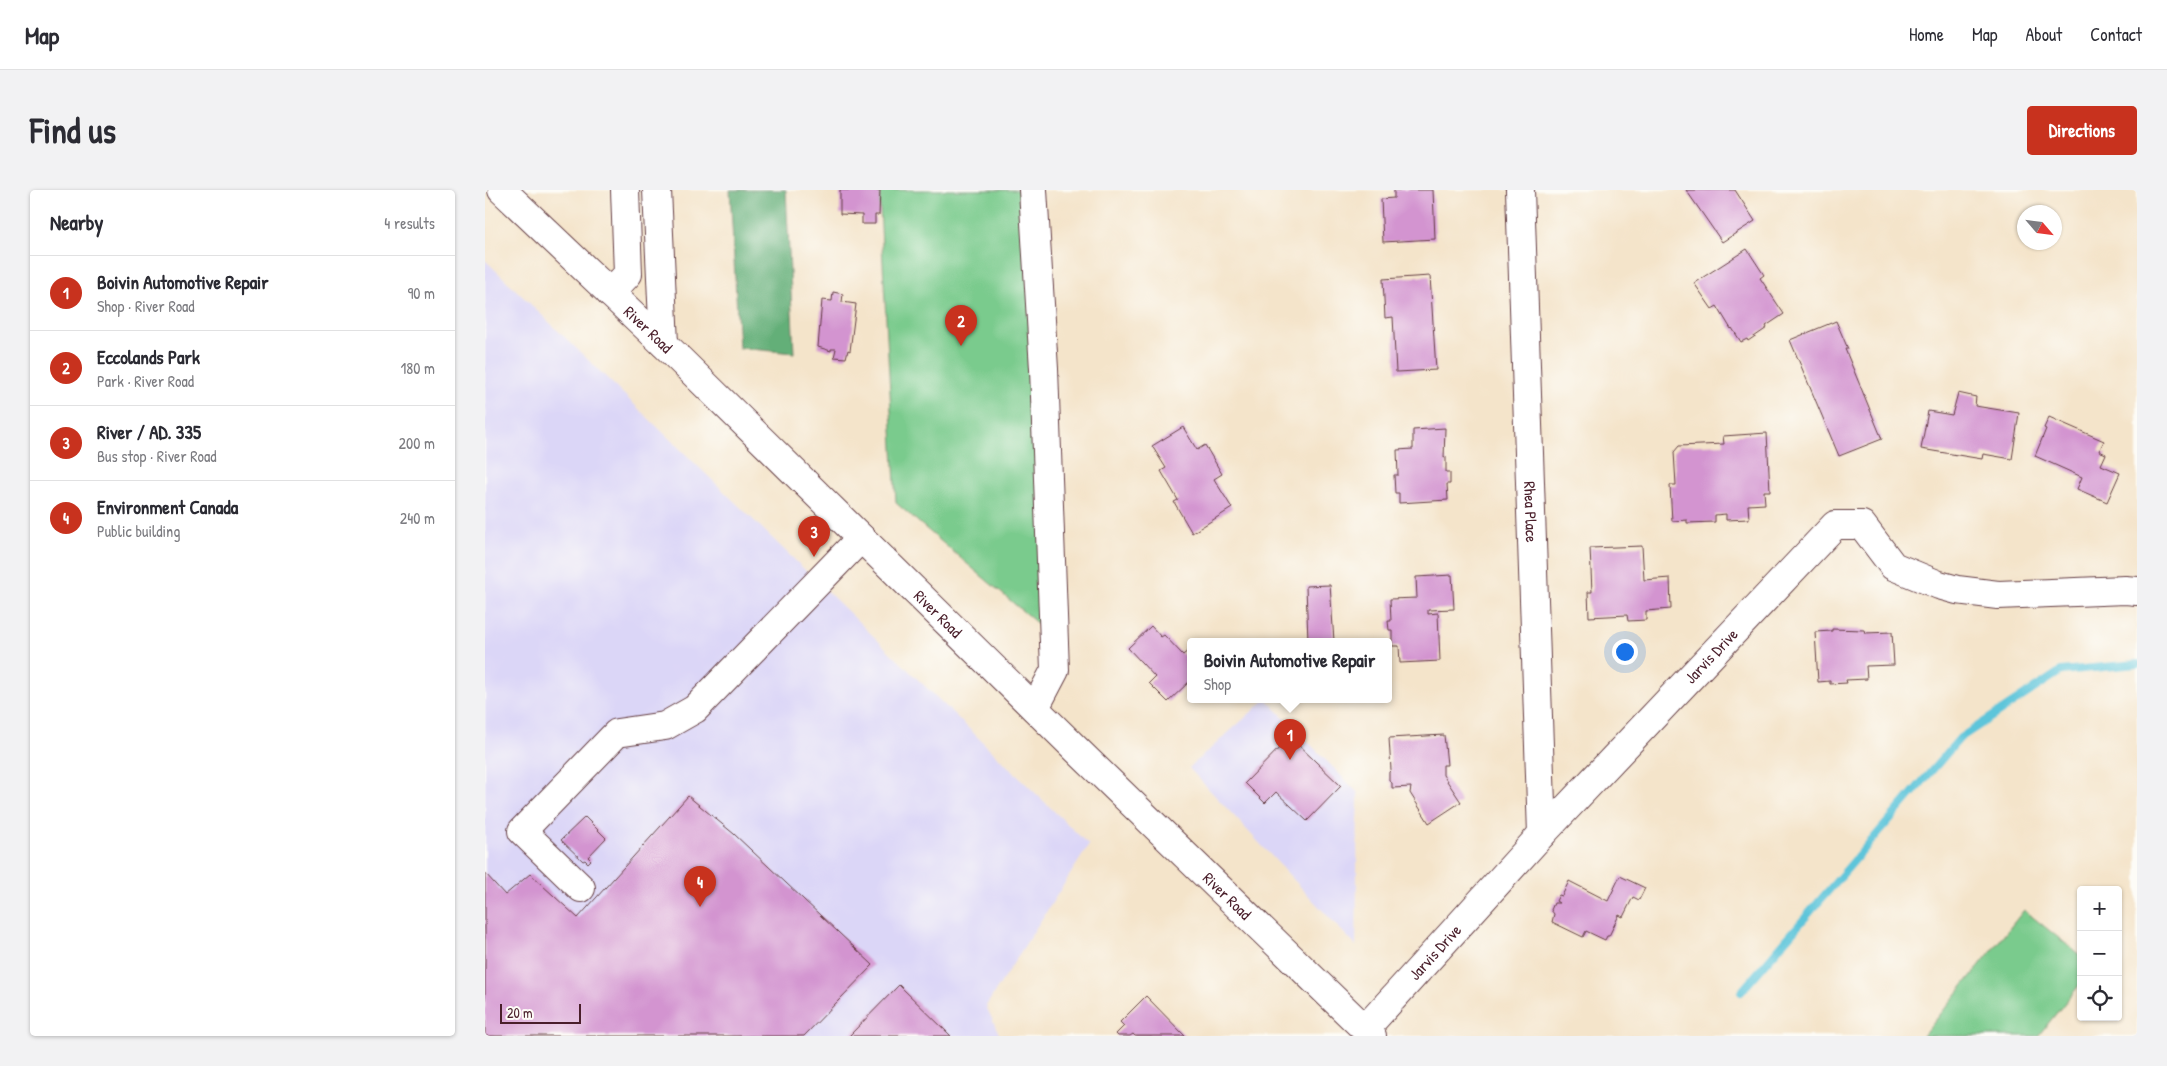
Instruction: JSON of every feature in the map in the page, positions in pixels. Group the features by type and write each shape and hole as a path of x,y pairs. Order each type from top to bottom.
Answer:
{"street":[{"name":"River Road","path":"502,190 663,344 1369,1032"},
{"path":"610,293 628,274 625,190"},
{"path":"657,190 663,344"},
{"path":"1033,190 1044,369 1055,670 1035,708"},
{"name":"Rhea Place","path":"1520,190 1542,834"},
{"name":"Jarvis Drive","path":"1369,1032 1542,834 1835,525 1862,525 1893,566 1915,576 1957,590 1998,595 2116,590 2137,591"},
{"path":"581,888 522,832 617,733 665,726 695,709 861,538"}],"shaded area":[{"path":"485,260 1089,845 986,1006 1000,1036 485,1036"},
{"path":"1262,703 1270,703 1358,793 1356,946 1189,768"}],"green space":[{"path":"730,190 786,190 794,353 739,348"},
{"path":"879,190 1029,190 1046,631 896,503"},
{"path":"2024,910 2077,953 2077,988 2038,1036 1923,1036"}],"building":[{"path":"840,190 880,190 879,215 875,215 875,224 862,224 862,215 840,214"},
{"path":"1394,190 1433,190 1435,239 1383,242 1381,199 1394,198"},
{"path":"1686,190 1735,190 1755,221 1722,242"},
{"path":"1747,249 1764,275 1760,278 1784,314 1748,341 1747,339 1741,342 1717,306 1712,309 1694,283"},
{"path":"1430,276 1436,370 1396,372 1393,317 1385,318 1383,279"},
{"path":"833,292 843,294 842,302 856,304 850,351 848,350 846,358 834,357 836,349 831,349 831,351 818,347 822,300 832,301"},
{"path":"1836,321 1848,349 1845,349 1882,439 1839,456 1790,340"},
{"path":"1958,393 1976,397 1975,406 2019,413 2012,459 1983,454 1982,459 1921,449 1928,411 1952,415"},
{"path":"2049,417 2104,441 2099,451 2106,454 2101,465 2120,473 2107,502 2077,489 2082,477 2035,456"},
{"path":"1183,427 1197,450 1205,445 1222,474 1214,479 1232,508 1192,533 1174,502 1178,500 1161,471 1166,468 1152,446"},
{"path":"1445,428 1444,458 1446,457 1446,472 1450,472 1450,484 1447,484 1448,500 1399,503 1399,493 1395,493 1394,475 1398,475 1397,450 1413,449 1413,430"},
{"path":"1767,433 1770,491 1764,491 1765,504 1748,505 1749,519 1726,520 1726,514 1715,515 1715,522 1687,523 1687,520 1672,521 1670,485 1676,485 1674,452 1679,446 1724,444 1723,436"},
{"path":"1642,546 1644,580 1670,578 1671,609 1646,611 1646,620 1628,621 1627,615 1589,617 1588,592 1592,592 1590,548"},
{"path":"1452,575 1454,609 1428,610 1428,614 1438,613 1440,661 1400,663 1399,646 1392,646 1392,630 1389,630 1388,621 1391,621 1390,599 1417,598 1416,577"},
{"path":"1330,585 1334,638 1308,638 1306,586"},
{"path":"1151,626 1161,637 1164,635 1183,655 1187,652 1187,684 1168,702 1149,683 1155,677 1128,648"},
{"path":"1832,629 1864,630 1865,633 1892,632 1894,665 1866,666 1867,679 1846,680 1847,683 1830,684 1830,681 1818,682 1815,632 1832,631"},
{"path":"1444,735 1447,765 1443,765 1443,775 1461,802 1429,823 1410,793 1411,787 1392,788 1392,783 1389,781 1389,772 1391,770 1389,738"},
{"path":"1290,737 1341,786 1307,821 1276,792 1265,803 1245,783"},
{"path":"688,796 734,834 873,965 804,1036 485,1036 485,873 505,895 530,874 578,918"},
{"path":"585,817 606,838 588,857 591,860 588,863 585,860 583,861 561,840"},
{"path":"1620,876 1645,888 1639,900 1633,897 1623,917 1619,915 1609,936 1605,940 1586,931 1583,937 1552,922 1554,914 1551,910 1554,903 1559,903 1556,901 1559,895 1562,896 1569,881 1608,901"},
{"path":"899,985 951,1036 849,1036"},
{"path":"1146,996 1185,1036 1135,1036 1133,1034 1130,1036 1118,1036 1116,1034 1124,1026 1120,1022"}],"waterway":[{"path":"1741,992 1960,738 2061,671 2137,664"}],"place":[{"name":"Eccolands Park","path":"961,346"},
{"name":"River / AD. 335","path":"814,557"},
{"name":"Boivin Automotive Repair","path":"1290,760"},
{"name":"Environment Canada","path":"700,907"}]}
